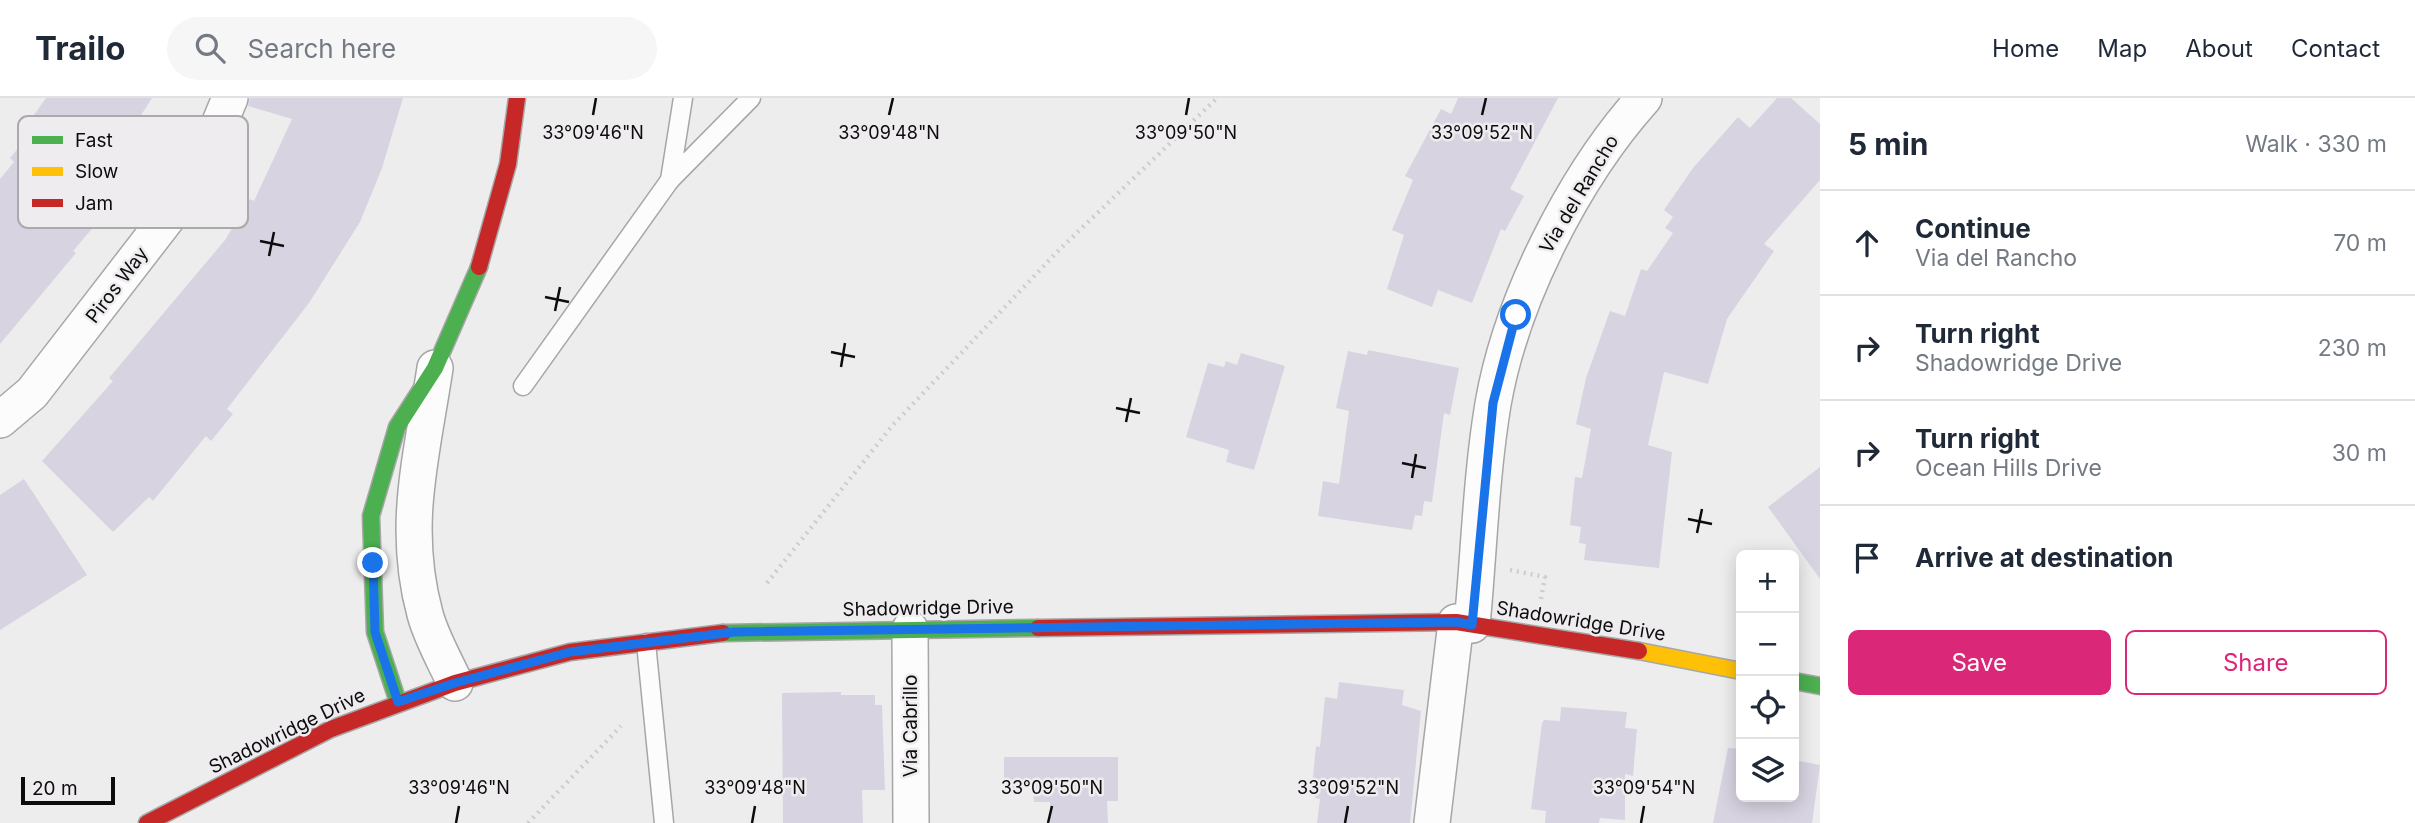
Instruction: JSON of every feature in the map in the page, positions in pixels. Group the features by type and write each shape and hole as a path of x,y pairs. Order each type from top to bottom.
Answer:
{"street":[{"name":"Piros Way","path":"222,116 230,98"},
{"path":"398,702 375,632 371,516 397,427 435,368 476,277 508,164 517,98"},
{"name":"Via del Rancho","path":"1432,823 1464,624 1493,403 1516,315 1550,236 1623,121 1644,98"},
{"name":"Piros Way","path":"0,420 32,393 159,228"},
{"path":"435,368 413,512 412,547 425,615 455,683"},
{"path":"371,516 413,512"},
{"name":"Shadowridge Drive","path":"147,823 331,729 455,683 570,652 734,632 1464,624 1577,639 1736,670"},
{"name":"Via Cabrillo","path":"910,629 911,823"},
{"path":"1799,682 1820,686"}],"lane":[{"path":"670,180 683,98"},
{"path":"523,386 670,180 751,98"},
{"path":"646,643 664,823"}],"path":[{"path":"767,583 892,426 1059,250 1217,98"},
{"path":"528,823 621,726"}],"building":[{"path":"46,98 152,98 140,116 33,116"},
{"path":"250,98 403,98 382,168 360,222 309,303 227,409 233,414 211,441 206,436 153,501 149,497 113,532 42,461 113,381 109,378 232,228 248,228 248,202 250,199 254,201 292,119 248,106"},
{"path":"1458,98 1558,98 1510,189 1524,196 1505,231 1501,229 1472,303 1438,290 1432,307 1387,289 1404,235 1392,230 1413,180 1405,176 1441,109 1451,114"},
{"path":"1777,98 1791,98 1820,124 1820,180 1764,244 1774,251 1727,319 1708,384 1664,372 1648,445 1672,452 1659,568 1584,560 1586,544 1579,543 1581,527 1570,525 1575,477 1582,478 1591,429 1576,424 1586,378 1610,311 1625,316 1641,269 1647,271 1673,233 1665,228 1673,217 1664,210 1693,168 1738,117 1750,128"},
{"path":"18,148 18,228 93,228 73,251 76,253 0,344 0,179 14,162 10,158"},
{"path":"1368,350 1459,368 1450,415 1444,413 1432,502 1424,501 1422,516 1415,515 1412,530 1318,516 1323,481 1339,484 1349,411 1336,408 1348,351 1367,355"},
{"path":"1241,353 1285,366 1254,470 1226,462 1229,450 1186,437 1208,363 1224,367 1226,361 1237,365"},
{"path":"1820,467 1820,579 1768,507"},
{"path":"24,479 87,575 0,630 0,495"},
{"path":"1339,682 1404,690 1402,705 1421,711 1410,823 1317,823 1320,799 1315,798 1316,787 1312,787 1316,746 1320,747 1325,697 1337,699"},
{"path":"841,692 841,695 875,695 875,705 882,705 885,790 862,790 863,823 783,823 782,693"},
{"path":"1561,707 1627,712 1625,728 1637,729 1633,776 1625,774 1625,820 1600,818 1599,823 1545,823 1546,811 1531,809 1542,723 1544,720 1560,721"},
{"path":"1728,748 1736,749 1736,802 1799,802 1799,761 1820,765 1812,823 1713,823"},
{"path":"1004,757 1118,757 1118,801 1107,801 1108,823 1050,823 1050,802 1034,802 1033,788 1004,788"}],"traffic: fast":[{"path":"398,702 375,632 371,516 397,427 435,368 479,267"},
{"path":"723,633 1038,628"},
{"path":"1799,682 1820,686"}],"traffic: slow":[{"path":"1639,651 1736,670"}],"traffic: jam":[{"path":"479,267 508,164 517,98"},
{"path":"1038,628 1456,622 1639,651"},
{"path":"147,823 331,729 455,683 570,652 723,633"}],"route":[{"path":"373,563 375,632 398,702 455,683 570,652 734,632 1457,622 1472,625 1493,403 1516,315"}]}
